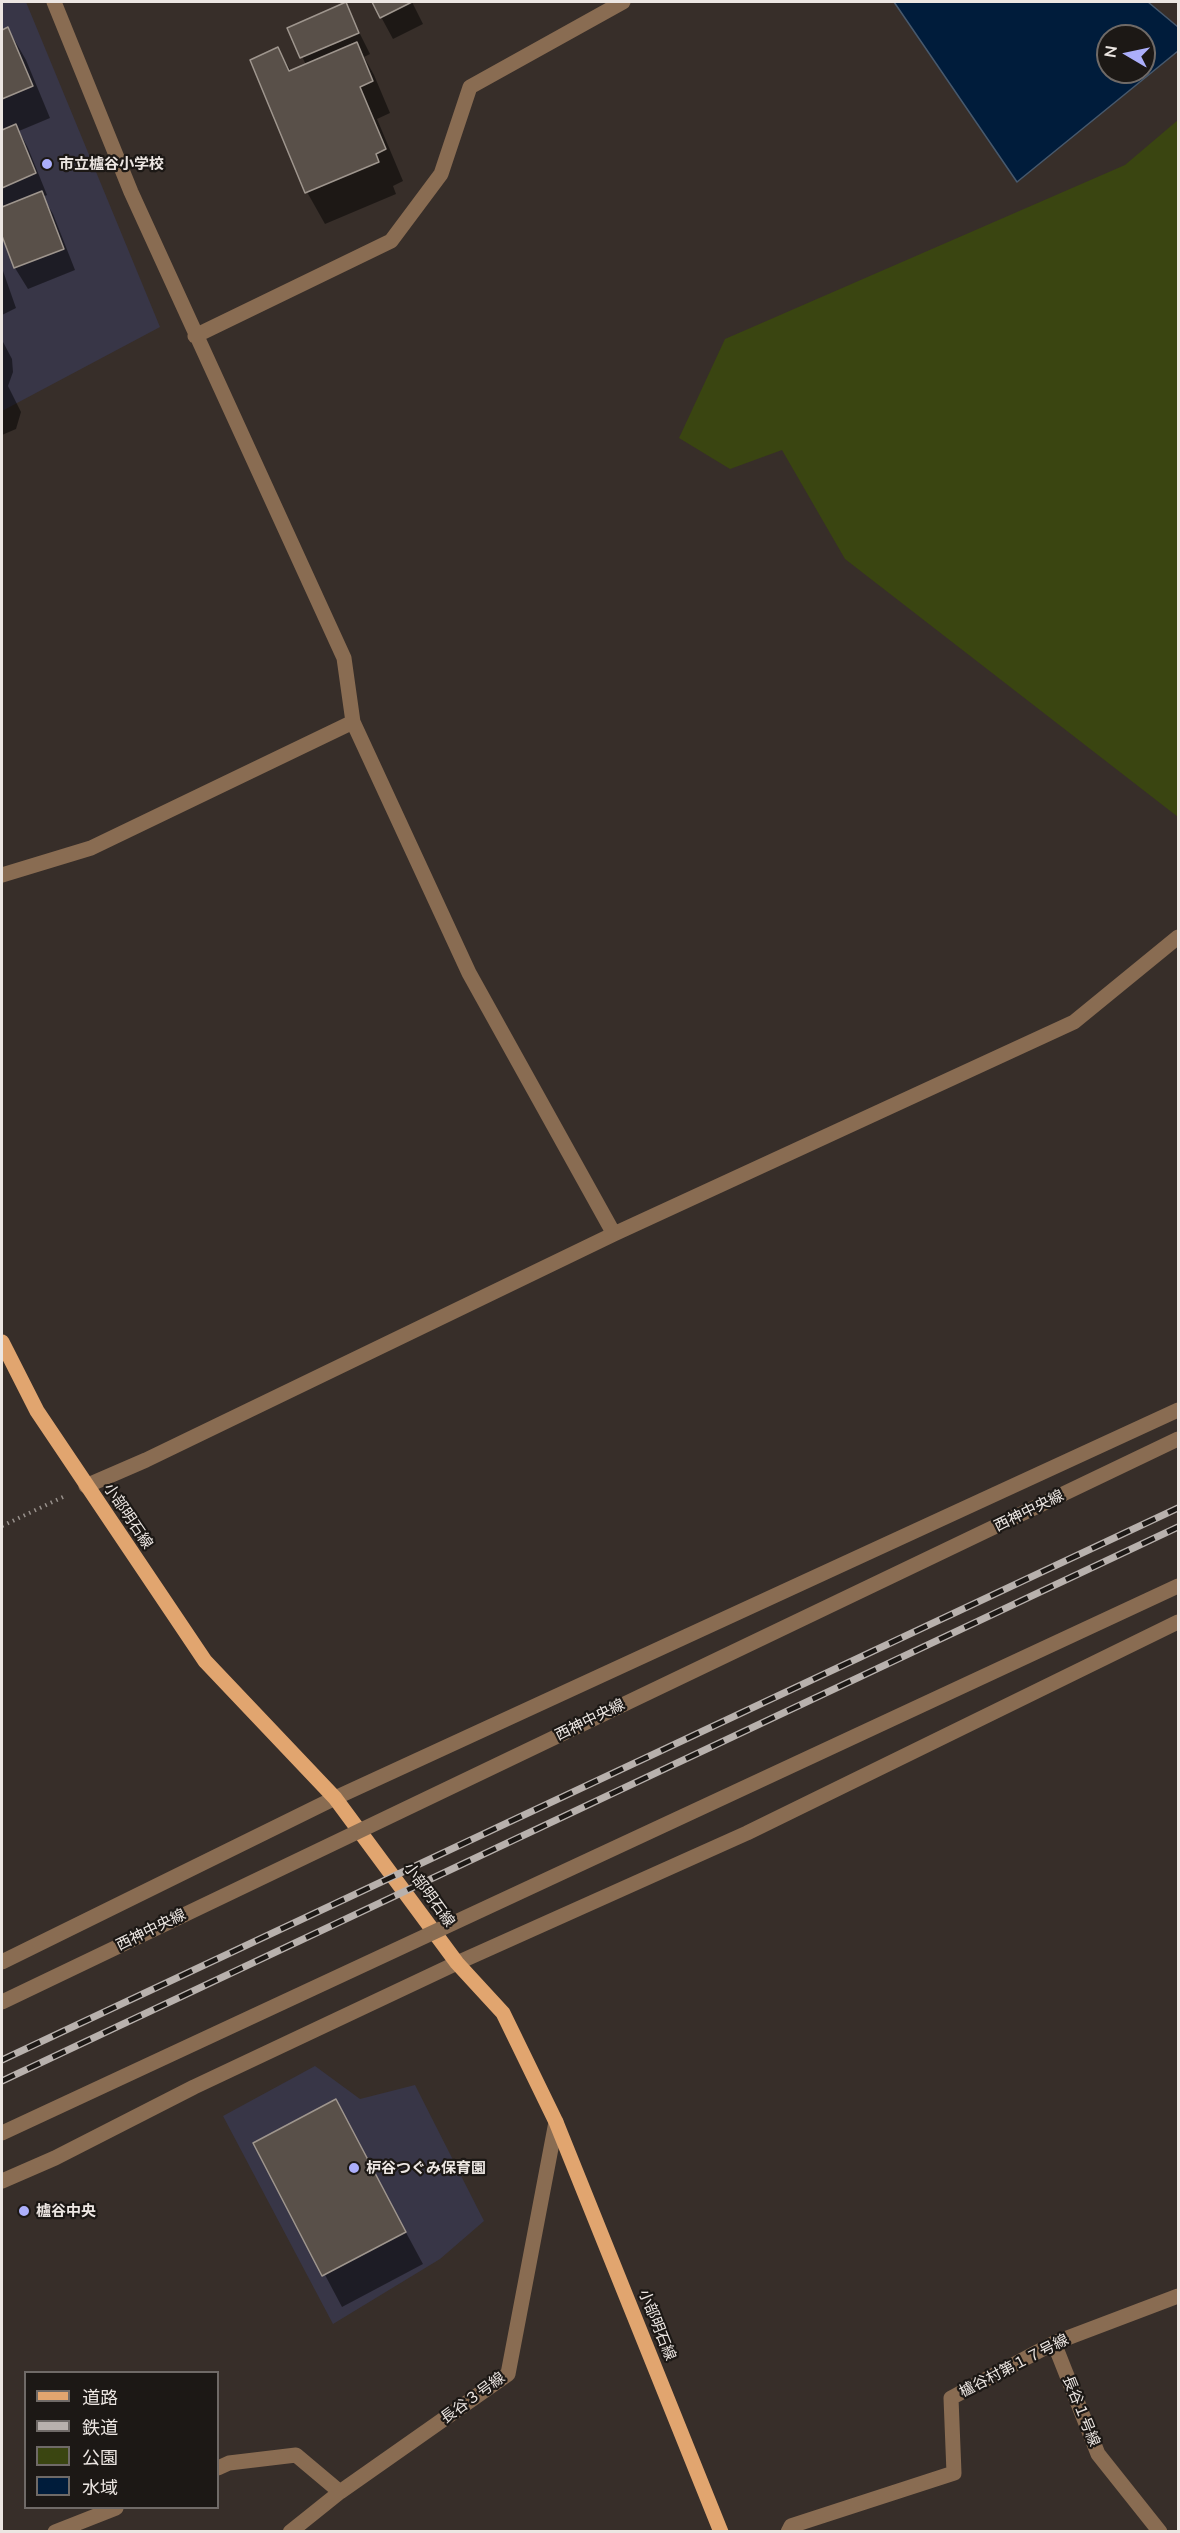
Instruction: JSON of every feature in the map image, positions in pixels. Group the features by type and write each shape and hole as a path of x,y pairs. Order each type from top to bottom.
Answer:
{"main road":[{"name":"小部明石線","path":"2,1342 37,1411 205,1661 335,1797 457,1963 502,2013 556,2122 721,2532"}],"street":[{"path":"54,2 131,192 344,658 353,722 469,972 614,1234"},
{"path":"195,336 390,241 441,174 470,87 623,2"},
{"path":"2,875 91,848 353,722"},
{"path":"86,1486 146,1460 614,1234 1074,1022 1179,937"},
{"path":"2,1962 335,1797 1179,1410"},
{"name":"西神中央線","path":"2,2001 1179,1439"},
{"path":"2,2133 1179,1586"},
{"path":"2,2181 55,2158 194,2087 457,1963 747,1833 1179,1622"},
{"name":"長谷３号線","path":"290,2532 340,2492 508,2374 556,2122"},
{"name":"櫨谷村第１７号線","path":"788,2532 791,2526 954,2473 951,2398 1054,2343 1179,2296"},
{"name":"長谷１号線","path":"1054,2343 1098,2454 1160,2532"},
{"path":"219,2468 230,2463 296,2455 340,2492"},
{"path":"55,2532 113,2509"}],"path":[{"path":"2,1526 86,1486"}],"shaded area":[{"name":"市立櫨谷小学校","path":"2,2 26,2 160,327 2,411"},
{"name":"枦谷つぐみ保育園","path":"315,2066 360,2099 415,2085 484,2221 440,2259 333,2324 223,2116"}],"green space":[{"path":"1178,120 1178,817 845,559 782,450 730,469 679,438 725,339 1125,165"}],"water":[{"path":"894,2 1148,2 1178,27 1178,51 1156,69 1156,24 1096,24 1096,84 1137,84 1017,182"}],"building":[{"path":"346,2 359,33 300,58 287,28"},
{"path":"372,2 412,2 380,18"},
{"path":"8,27 33,86 2,99 2,30"},
{"path":"357,42 373,81 360,87 386,149 376,154 379,162 305,193 250,60 278,47 289,71"},
{"path":"16,124 36,173 2,188 2,130"},
{"path":"42,191 64,249 14,268 2,236 2,207"},
{"path":"336,2099 406,2232 322,2276 253,2143"}],"railway":[{"path":"2,2060 1178,1508"},
{"path":"2,2081 1178,1527"}],"place":[{"name":"市立櫨谷小学校","path":"47,164"},
{"name":"枦谷つぐみ保育園","path":"354,2168"},
{"name":"櫨谷中央","path":"24,2211"}]}
